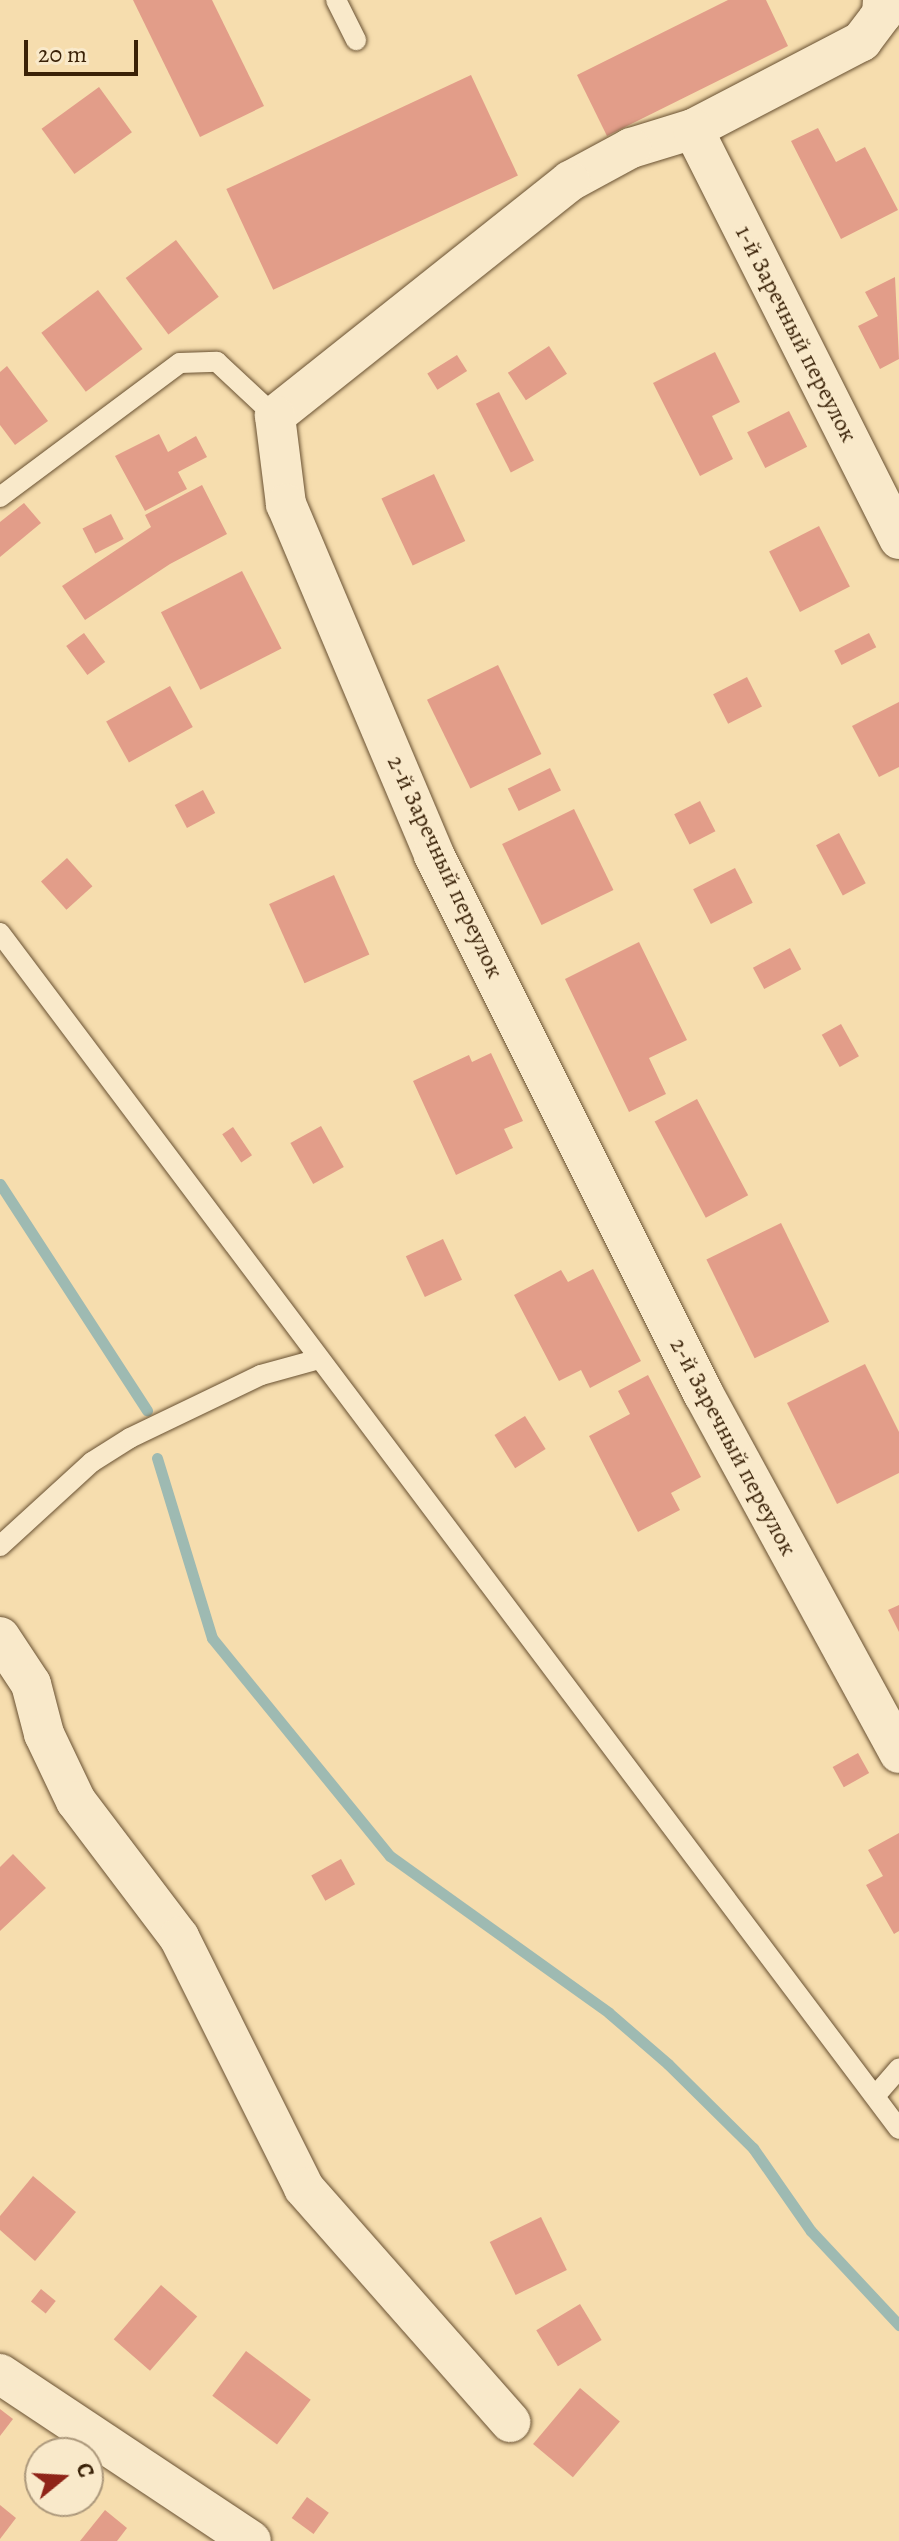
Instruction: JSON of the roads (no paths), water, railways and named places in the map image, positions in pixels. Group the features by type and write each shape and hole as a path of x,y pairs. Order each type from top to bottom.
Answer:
{"street":[{"path":"275,416 570,181 631,148 693,129 862,41 882,14 883,0"},
{"name":"1-й Заречный переулок","path":"693,129 899,539"},
{"name":"2-й Заречный переулок","path":"275,416 286,504 434,855 703,1393 899,1753"},
{"path":"0,1637 31,1684 44,1734 76,1801 179,1937 304,2188 510,2422"},
{"path":"0,2374 251,2541"}],"lane":[{"path":"336,0 356,40"},
{"path":"0,497 180,363 217,362 275,416"},
{"path":"0,933 316,1360 899,2129"},
{"path":"0,1546 92,1462 130,1438 261,1375 316,1360"},
{"path":"876,2095 899,2069"}],"waterway":[{"path":"0,1184 147,1410"},
{"path":"157,1458 212,1638 390,1856 609,2013 668,2064 753,2148 811,2231 899,2325"}]}
